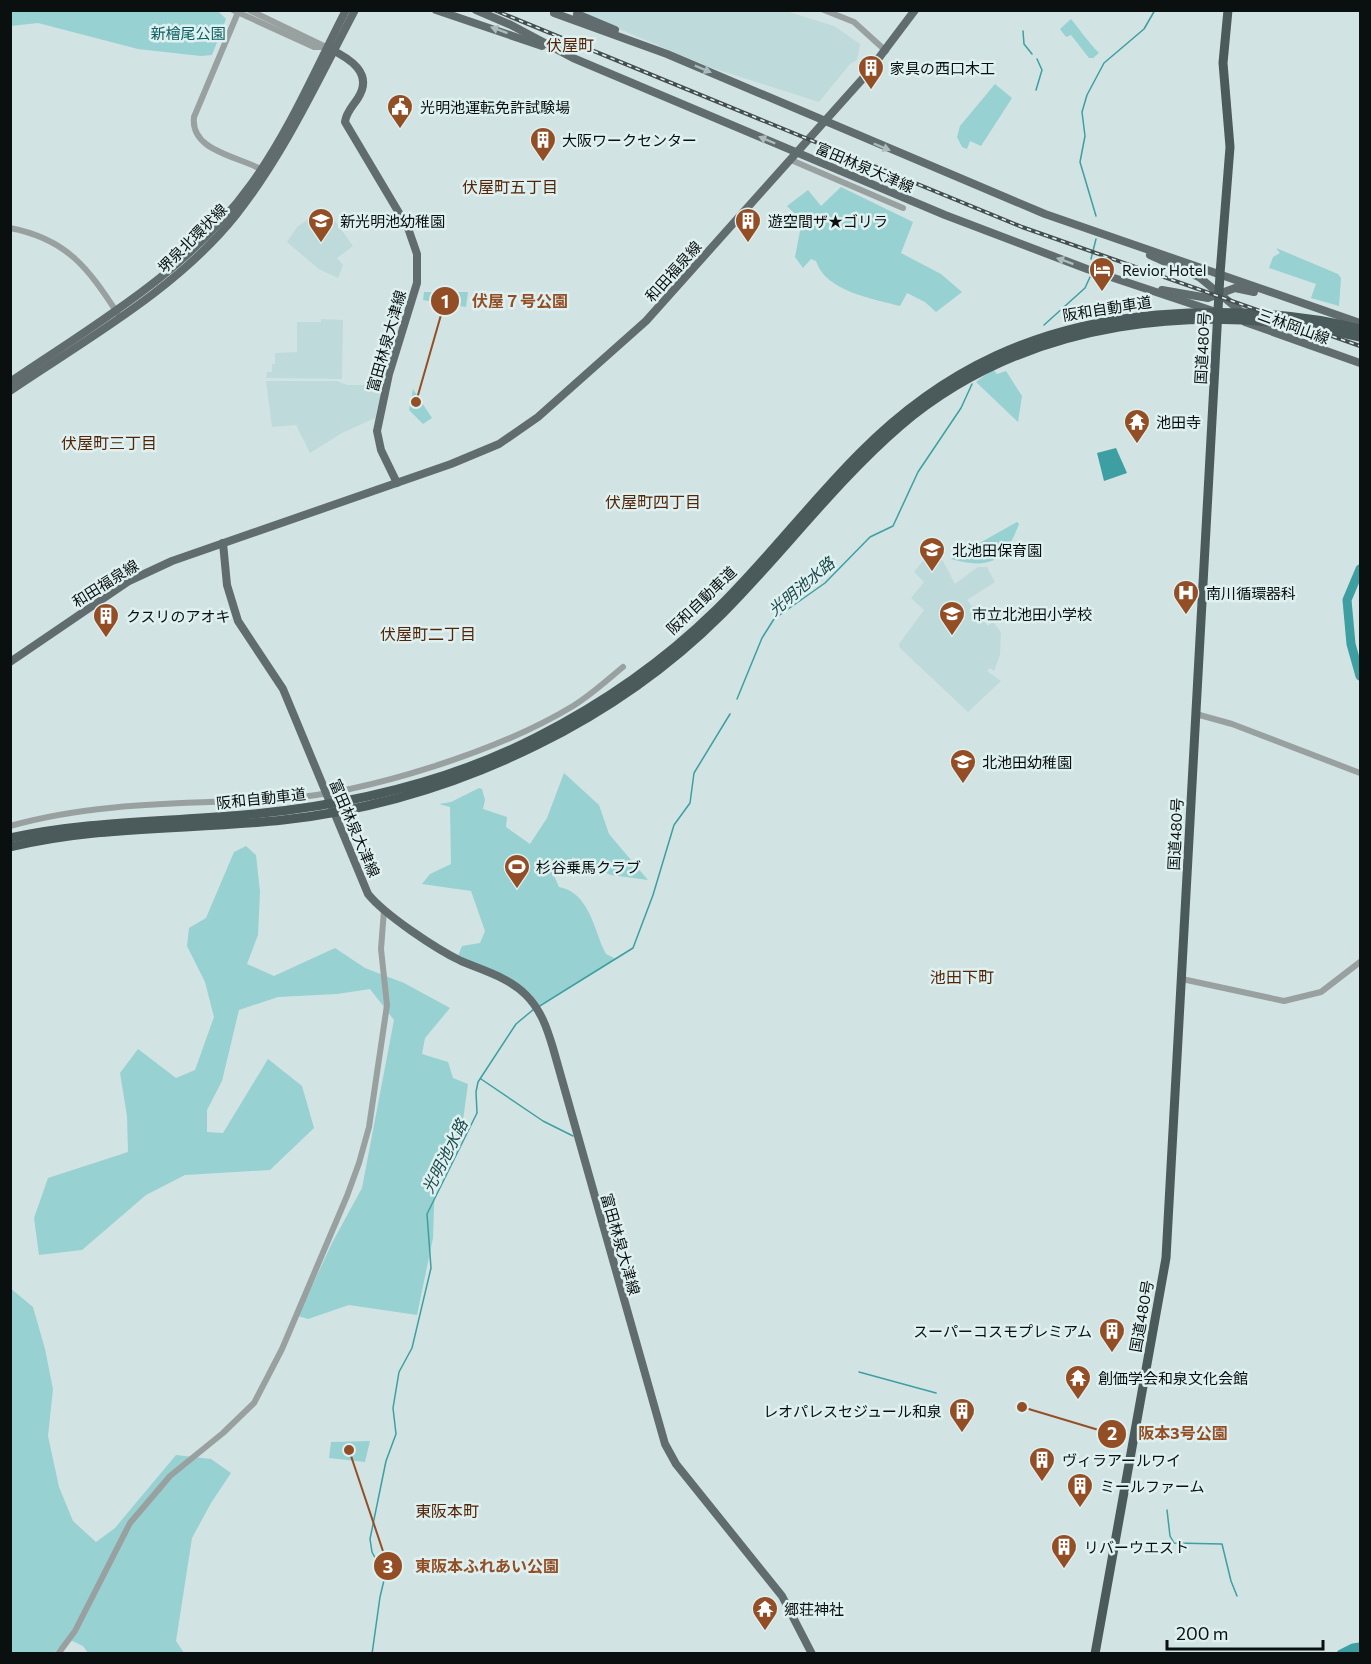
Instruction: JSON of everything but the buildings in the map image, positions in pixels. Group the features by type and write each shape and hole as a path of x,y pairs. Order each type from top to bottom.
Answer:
{"highway":[{"name":"国道480号","path":"1095,1653 1166,1258 1220,310 1220,274 1230,147 1223,63 1228,10"},
{"name":"阪和自動車道","path":"10,838 68,827 228,817 352,801 423,783 515,747 581,713 631,681 682,641 745,579 841,473 890,430 948,385 1010,348 1053,332 1125,318 1213,312 1253,313 1360,330"},
{"name":"阪和自動車道","path":"948,385 1053,341 1147,324 1215,319 1255,320 1360,337"},
{"name":"阪和自動車道","path":"10,847 68,835 324,814 383,802 466,777 538,745 585,719 634,687 678,654 750,585 890,430"}],"main road":[{"path":"330,49 346,10"},
{"path":"330,49 355,10"},
{"path":"436,10 573,58"},
{"name":"富田林泉大津線","path":"476,10 511,25 573,58 955,219 1094,271 1220,310"},
{"name":"和田福泉線","path":"397,483 451,465 499,444 538,417 646,321 829,117 886,51 915,10"},
{"name":"富田林泉大津線","path":"554,13 668,54 952,177 1145,250 1220,274"},
{"path":"577,14 668,54"},
{"name":"堺泉北環状線","path":"10,391 118,314 188,256 231,211 264,171 330,49"},
{"name":"富田林泉大津線","path":"330,49 356,63 362,78 360,94 346,115 347,128 408,228 417,254 417,284 389,374 376,431 381,450 397,483"},
{"path":"1145,250 1159,261 1198,277 1247,316"},
{"path":"1094,271 1106,272 1182,294 1220,310 1247,316 1326,347 1334,354"},
{"name":"三林岡山線","path":"1220,274 1360,323"},
{"path":"1182,294 1208,298 1235,288 1307,305"},
{"name":"三林岡山線","path":"1220,310 1360,363"},
{"name":"堺泉北環状線","path":"10,382 118,314"},
{"path":"223,543 397,483"},
{"name":"富田林泉大津線","path":"223,543 227,585 238,621 279,681 368,894 384,910 459,960 507,980 536,1007 553,1048 665,1443 676,1464 782,1596 812,1653"},
{"name":"和田福泉線","path":"10,662 129,581 172,561 223,543"}],"street":[{"path":"249,10 330,49"},
{"path":"824,10 854,22 886,51"},
{"path":"264,171 204,144 193,126 194,117 237,12 314,47 330,49"},
{"path":"792,159 903,208"},
{"path":"10,228 30,231 55,242 71,253 87,269 118,314"},
{"path":"10,826 65,813 106,808 326,796 460,756 518,735 571,707 623,667"},
{"path":"1196,714 1232,724 1360,772"},
{"path":"58,1653 75,1631 130,1522 170,1476 224,1433 254,1402 282,1349 347,1196 369,1127 387,1005 381,949 384,910"},
{"path":"1182,979 1284,1001 1321,992 1360,962"}],"shaded area":[{"path":"577,11 786,11 834,26 860,44 857,60 850,64 819,102 709,67"},
{"name":"新光明池幼稚園","path":"316,214 322,217 330,214 353,246 337,258 343,265 338,278 319,269 287,242 297,227"},
{"path":"321,319 343,320 342,379 266,378 267,372 272,372 272,364 275,364 275,353 297,352 297,322 321,322"},
{"path":"266,381 337,381 347,385 371,385 381,391 375,418 342,433 310,453 296,425 272,427"},
{"path":"1116,448 1127,473 1104,481 1097,453"},
{"name":"市立北池田小学校","path":"930,552 943,561 955,584 978,567 987,567 995,582 967,600 988,626 993,622 1001,632 1000,655 994,671 990,668 987,671 1001,681 968,712 900,648 899,644 924,610 911,598 924,582 914,572"}],"green space":[{"name":"新檜尾公園","path":"11,11 218,11 226,19 212,55 201,56 138,49 38,23 11,26"},
{"path":"1071,19 1099,53 1093,58 1089,58 1071,35 1066,37 1060,29"},
{"path":"995,84 1012,98 981,146 970,141 967,149 962,147 957,137 960,126"},
{"path":"841,187 913,222 901,253 941,274 962,292 936,312 925,302 907,293 900,306 864,297 839,287 821,271 816,261 811,259 803,268 795,257 802,221 787,206 808,190 821,206"},
{"path":"1276,248 1338,274 1341,278 1339,306 1311,298 1316,284 1269,268 1273,257 1280,253"},
{"path":"424,292 468,292 466,307 423,300"},
{"path":"993,369 997,374 1006,371 1022,396 1018,422 976,382"},
{"path":"413,389 432,418 423,424 409,410"},
{"path":"1017,522 1019,524 1014,537 1002,554 995,559 986,563 977,563 951,559"},
{"name":"杉谷乗馬クラブ","path":"564,773 599,805 609,834 648,880 611,875 572,857 572,870 552,871 559,887 569,890 583,902 606,954 616,959 539,1005 458,956 462,946 480,943 485,931 471,891 422,884 430,874 451,864 450,807 439,804 451,802 479,788 482,789 485,800 483,809 507,817 506,827 530,844 547,818"},
{"path":"246,846 256,855 260,892 258,935 247,964 274,976 335,948 365,968 404,983 450,1008 425,1038 422,1054 448,1062 453,1078 468,1084 459,1149 435,1179 433,1238 417,1315 349,1305 308,1319 298,1316 332,1243 362,1188 394,1020 370,989 337,994 278,997 239,1010 222,1081 207,1110 207,1132 223,1133 268,1059 302,1086 314,1128 270,1170 185,1175 146,1195 82,1250 39,1255 34,1218 48,1178 128,1152 127,1116 120,1073 138,1049 176,1078 195,1070 214,1017 205,982 187,946 189,928 206,918 234,852"},
{"path":"10,1288 33,1307 45,1349 53,1389 48,1436 59,1487 73,1521 96,1542 115,1528 176,1455 211,1459 231,1473 192,1538 176,1641 184,1653 88,1653 83,1646 68,1639 54,1653 11,1653"},
{"path":"370,1441 365,1462 329,1458 331,1442"}],"waterway":[{"path":"1096,216 1080,162 1085,136 1082,112 1087,95 1104,63 1144,29 1155,10"},
{"path":"1023,31 1024,44 1032,54"},
{"path":"1036,90 1042,70 1037,59"},
{"path":"1091,259 1096,239"},
{"name":"光明池水路","path":"1044,325 1085,288 1090,277"},
{"name":"光明池水路","path":"737,699 762,638 774,619 825,583 870,537 893,526 918,472 961,408 972,384"},
{"path":"1360,569 1347,600 1351,644 1360,676"},
{"name":"光明池水路","path":"538,1007 633,948 653,895 674,825 690,803 694,773 730,714"},
{"name":"光明池水路","path":"372,1654 385,1576 372,1552 370,1539 386,1461 396,1434 393,1408 399,1372 412,1348 431,1268 427,1214 477,1113 478,1082 516,1024 534,1009"},
{"path":"481,1079 543,1121 573,1136"},
{"path":"859,1372 936,1393"},
{"path":"1167,1510 1170,1536 1174,1543 1222,1544 1237,1596"},
{"path":"1341,1654 1360,1647"}],"railway":[{"path":"494,10 1022,227 1360,346"}],"place":[{"name":"家具の西口木工","path":"871,91"},
{"name":"光明池運転免許試験場","path":"400,130"},
{"name":"大阪ワークセンター","path":"543,163"},
{"name":"新光明池幼稚園","path":"321,244"},
{"name":"遊空間ザ★ゴリラ","path":"748,244"},
{"name":"Revior Hotel","path":"1102,293"},
{"name":"伏屋７号公園","path":"416,402"},
{"name":"池田寺","path":"1137,445"},
{"name":"北池田保育園","path":"932,573"},
{"name":"南川循環器科","path":"1186,616"},
{"name":"市立北池田小学校","path":"952,637"},
{"name":"クスリのアオキ","path":"106,639"},
{"name":"北池田幼稚園","path":"963,785"},
{"name":"杉谷乗馬クラブ","path":"517,890"},
{"name":"スーパーコスモプレミアム","path":"1112,1354"},
{"name":"創価学会和泉文化会館","path":"1078,1401"},
{"name":"阪本3号公園","path":"1022,1407"},
{"name":"レオパレスセジュール和泉","path":"962,1434"},
{"name":"東阪本ふれあい公園","path":"349,1450"},
{"name":"ヴィラアールワイ","path":"1042,1483"},
{"name":"ミールファーム","path":"1080,1509"},
{"name":"リバーウエスト","path":"1064,1570"},
{"name":"郷荘神社","path":"765,1632"}],"district":[{"name":"伏屋町","path":"570,44"},
{"name":"伏屋町五丁目","path":"510,186"},
{"name":"伏屋町三丁目","path":"109,442"},
{"name":"伏屋町四丁目","path":"653,501"},
{"name":"伏屋町二丁目","path":"428,633"},
{"name":"池田下町","path":"962,976"},
{"name":"東阪本町","path":"447,1510"}]}
